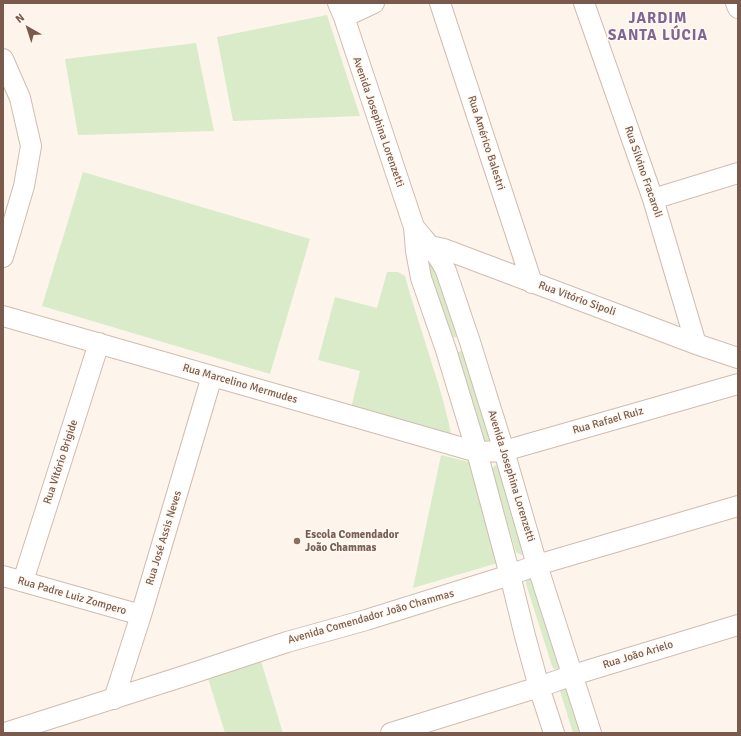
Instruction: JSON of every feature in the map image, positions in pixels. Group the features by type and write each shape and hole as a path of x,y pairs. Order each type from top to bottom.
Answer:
{"street":[{"path":"341,10 374,3"},
{"name":"Rua Américo Balestri","path":"440,3 532,283"},
{"name":"Rua Silvino Fracaroli","path":"584,3 653,199 696,344"},
{"path":"736,3 738,8"},
{"name":"Avenida Josephina Lorenzetti","path":"341,10 414,227 423,249 421,278 446,350 477,452 525,636 554,733"},
{"path":"3,59 20,98 31,146 24,186 3,257"},
{"path":"653,199 738,173"},
{"name":"Avenida Josephina Lorenzetti","path":"423,249 443,264 446,271 504,451 537,565 592,733"},
{"name":"Rua Vitório Sipoli","path":"423,249 444,249 696,344 738,358"},
{"name":"Rua Marcelino Mermudes","path":"3,316 477,452"},
{"path":"446,350 470,342"},
{"name":"Rua Vitório Brigide","path":"23,581 98,343"},
{"name":"Rua José Assis Neves","path":"114,699 141,615 212,376"},
{"name":"Rua Rafael Ruiz","path":"477,452 504,451 738,384"},
{"name":"Avenida Comendador João Chammas","path":"5,733 287,642 366,620 510,575 537,565 738,506"},
{"name":"Rua Padre Luiz Zompero","path":"3,576 141,615"},
{"name":"Rua João Arielo","path":"391,733 540,687 573,675 738,625"}],"green space":[{"path":"327,15 360,116 233,121 217,37"},
{"path":"196,43 214,131 78,135 65,59"},
{"path":"83,172 310,239 270,374 42,306"},
{"path":"432,258 459,335 455,338 451,337 427,265 428,260"},
{"path":"387,272 398,272 405,276 441,391 452,438 351,408 360,371 318,360 335,297 377,308"},
{"path":"461,351 464,352 492,440 490,443 484,443 456,355"},
{"path":"441,455 469,462 501,562 413,588"},
{"path":"494,466 500,466 524,554 521,555 516,552 492,472"},
{"path":"532,576 561,669 555,669 552,666 526,584 528,577"},
{"path":"260,658 283,733 225,733 207,675"},
{"path":"565,685 584,733 573,733 560,691 560,688"}],"place":[{"name":"Escola Comendador João Chammas","path":"297,541"}],"district":[{"name":"JARDIM SANTA LÚCIA","path":"658,28"}]}
